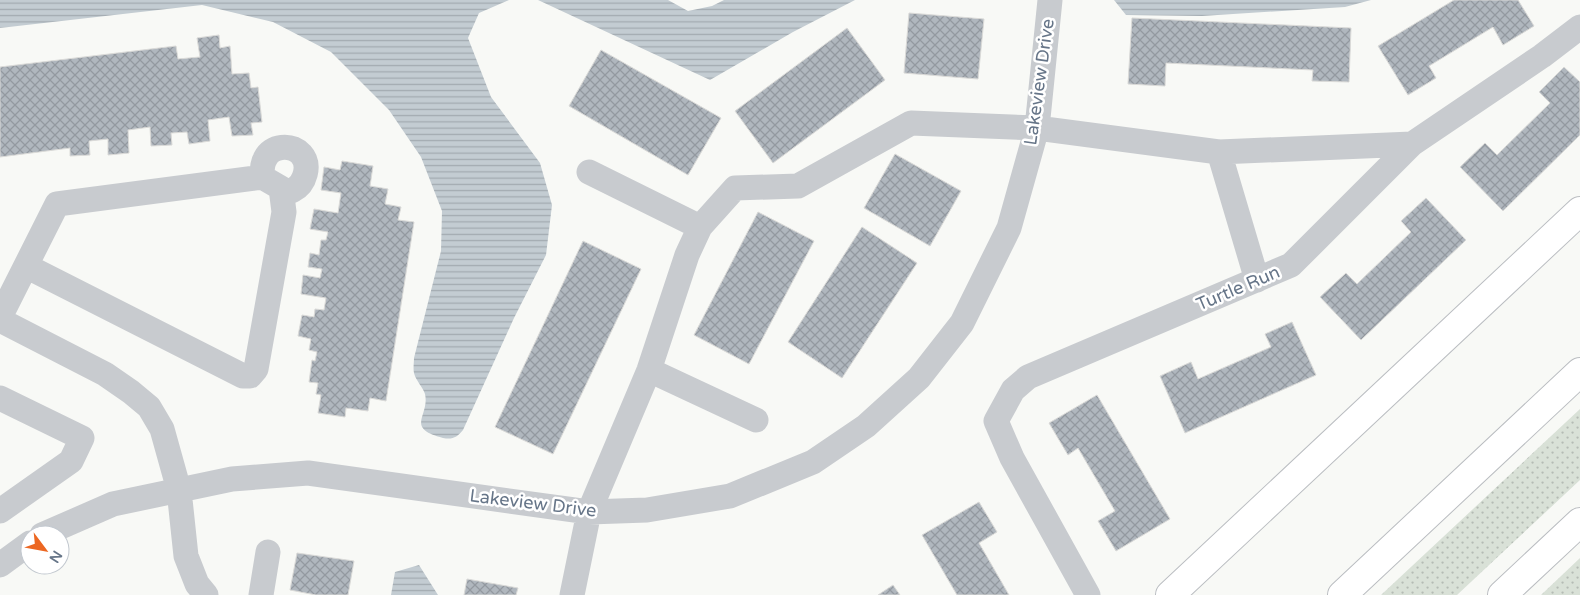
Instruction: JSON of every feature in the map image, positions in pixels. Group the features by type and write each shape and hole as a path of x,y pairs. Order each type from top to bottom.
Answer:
{"main road":[{"path":"1170,595 1580,211"},
{"path":"1342,595 1580,372"},
{"path":"1502,595 1580,522"}],"street":[{"name":"Lakeview Drive","path":"65,525 113,504 232,479 308,473 589,512 646,510 730,496 813,462 866,426 919,378 962,323 1009,228 1037,128 1050,0"},
{"name":"Turtle Run","path":"1088,595 1012,458 996,421 1013,390 1028,377 1291,265 1412,144 1542,56 1580,27"},
{"path":"572,595 589,512 649,370 686,255 700,227 734,188 798,186 911,123 1037,128 1219,152 1412,144"},
{"path":"262,178 265,157 276,148 290,147 302,154 307,167 304,181 293,190 282,194"},
{"path":"1219,152 1257,280"},
{"path":"589,172 700,227"},
{"path":"26,266 243,376 250,376 256,369 284,212 281,188 262,178 57,204 26,266 0,318 105,374 149,407 162,429 179,490 186,556 197,584 206,595"},
{"path":"649,370 756,420"},
{"path":"0,398 82,438 70,461 0,511"},
{"path":"0,564 20,551"},
{"path":"261,595 268,552"}],"shaded area":[{"path":"0,0 509,0 479,13 468,38 491,97 540,163 552,205 546,255 514,318 463,430 454,437 446,439 424,430 421,420 426,402 425,394 416,379 414,371 414,358 441,251 442,211 421,157 389,110 331,52 273,22 202,5 0,28"},
{"path":"538,0 668,0 688,11 712,6 724,0 855,0 793,32 710,80"},
{"path":"1114,0 1371,0 1345,7 1202,16 1126,15"},
{"path":"1580,409 1580,480 1457,595 1381,595"},
{"path":"1580,558 1580,595 1541,595"},
{"path":"419,565 438,595 391,595 395,572"}],"building":[{"path":"1454,0 1518,0 1534,26 1503,45 1493,27 1429,66 1436,78 1408,95 1378,46"},
{"path":"909,13 984,19 978,79 904,73"},
{"path":"1132,18 1351,28 1349,82 1312,81 1313,70 1166,63 1165,86 1128,84"},
{"path":"847,28 885,80 773,163 735,111"},
{"path":"219,35 220,48 230,46 232,74 249,73 251,88 258,87 262,122 251,123 253,135 232,136 229,117 208,120 210,141 189,144 187,132 171,133 172,145 151,146 150,127 128,130 129,153 108,155 108,139 89,141 90,155 70,156 70,148 0,157 0,67 176,46 178,59 200,57 197,38"},
{"path":"601,50 721,118 688,175 569,106"},
{"path":"1564,67 1580,82 1580,135 1503,211 1460,167 1485,143 1497,155 1550,103 1539,92"},
{"path":"895,154 961,191 930,246 864,208"},
{"path":"342,161 373,166 370,186 388,189 385,204 401,207 398,220 414,222 386,401 370,398 368,411 346,408 345,417 318,413 321,395 316,394 318,383 309,382 312,360 315,361 317,352 309,350 311,339 298,336 302,315 314,317 315,309 324,310 326,298 301,294 303,275 320,278 322,269 308,267 310,253 319,255 321,240 326,240 328,232 310,229 314,209 338,213 341,193 321,190 324,167 340,170"},
{"path":"1426,198 1466,240 1361,340 1320,297 1346,273 1357,284 1411,232 1401,221"},
{"path":"758,212 814,241 749,364 694,335"},
{"path":"862,227 917,263 842,378 788,342"},
{"path":"583,241 641,269 553,454 495,427"},
{"path":"1292,322 1316,375 1185,433 1160,376 1191,362 1198,379 1271,347 1265,334"},
{"path":"1097,395 1170,519 1116,551 1098,521 1115,511 1078,448 1068,455 1049,423"},
{"path":"979,502 997,532 979,543 1009,595 957,595 922,535"},
{"path":"297,553 354,561 348,595 316,595 290,590"},
{"path":"467,579 518,588 516,595 464,595"},
{"path":"893,585 900,595 878,595"}]}
